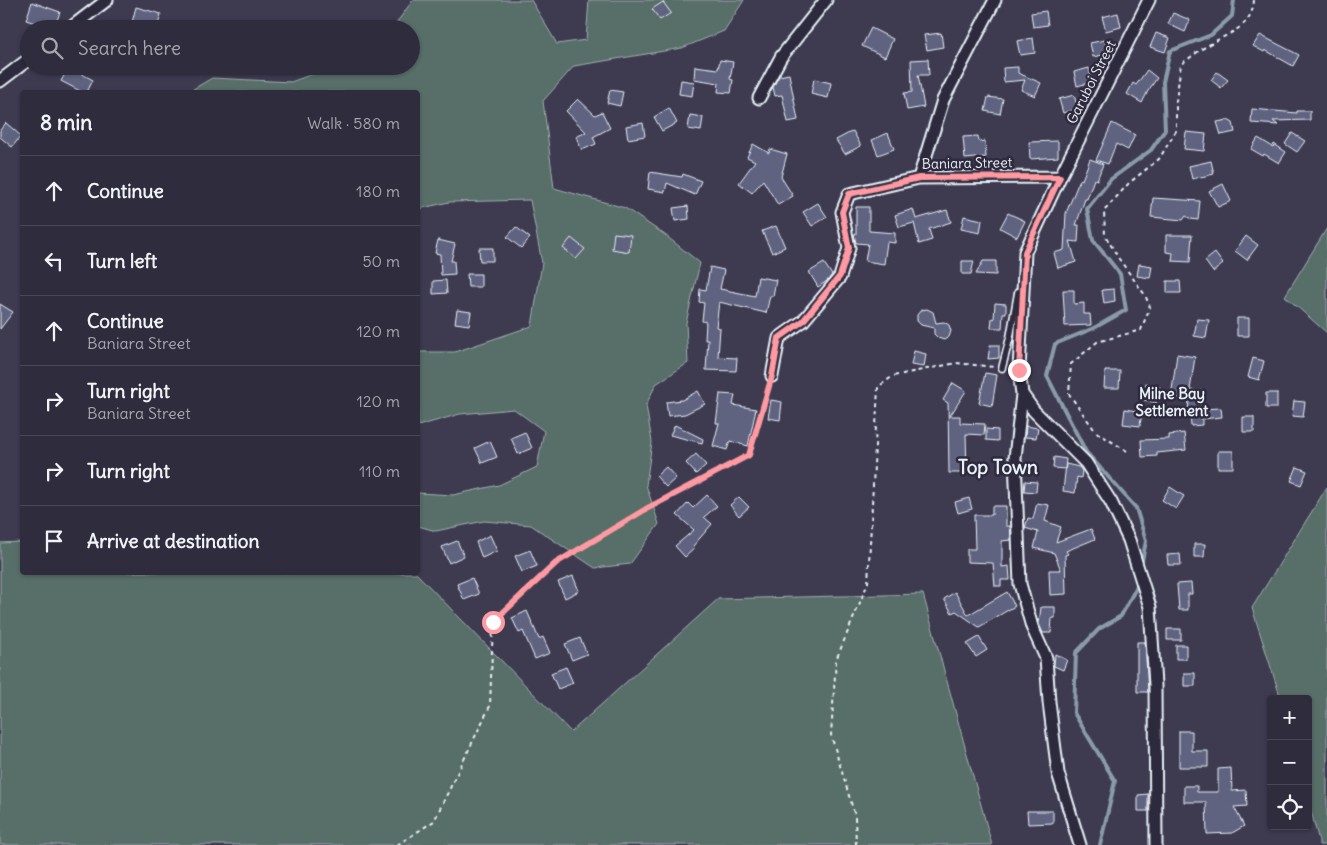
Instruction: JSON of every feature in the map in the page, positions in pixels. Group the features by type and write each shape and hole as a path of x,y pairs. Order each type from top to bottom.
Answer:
{"street":[{"path":"81,20 107,0"},
{"path":"759,98 781,57 826,0"},
{"path":"919,178 944,100 994,0"},
{"name":"Garuboi Street","path":"1025,252 1060,177 1149,0"},
{"path":"0,81 20,66"},
{"name":"Baniara Street","path":"772,376 779,338 803,321 840,276 849,248 842,212 849,194 919,178 1060,177"},
{"path":"1025,252 1019,370 1022,394 1015,458 1020,584 1032,627 1046,658 1049,702 1058,773 1080,845"},
{"path":"1022,394 1034,411 1086,463 1111,502 1129,540 1150,607 1155,685 1156,845"}],"lane":[{"path":"1002,368 1010,337 1025,252"}],"path":[{"path":"1127,451 1096,432 1069,394 1070,364 1097,342 1141,330 1150,307 1145,295 1119,259 1105,235 1104,211 1129,183 1159,159 1176,130 1176,101 1181,64 1208,46 1240,29 1254,9 1254,0"},
{"path":"856,845 855,816 831,735 836,660 868,583 878,387 893,376 956,363 1002,368"},
{"path":"397,845 434,821 490,706 493,622 556,563 646,509 749,455 772,376"}],"green space":[{"path":"413,0 531,0 557,44 586,40 589,0 744,0 724,31 682,48 574,66 543,101 554,188 625,208 665,235 700,263 686,323 688,363 656,384 646,405 652,442 646,485 659,524 630,564 595,568 531,525 484,521 436,531 420,527 420,493 453,495 499,485 537,467 544,431 514,409 460,414 420,425 420,352 455,352 532,326 542,263 530,200 449,202 420,209 420,90 191,90 212,78 291,82 310,75 420,75 420,20 399,20"},
{"path":"1327,228 1327,333 1285,296"},
{"path":"1327,487 1327,845 1319,845 1312,815 1312,695 1280,695 1252,608"},
{"path":"20,542 20,575 418,575 571,732 718,599 923,594 992,845 0,845 0,543"}],"building":[{"path":"32,2 60,12 57,20 26,20"},
{"path":"663,2 671,13 660,20 652,9"},
{"path":"136,7 161,14 159,20 133,20"},
{"path":"1046,11 1048,25 1033,27 1031,13"},
{"path":"1118,13 1121,27 1106,31 1102,17"},
{"path":"1173,13 1190,20 1185,32 1168,24"},
{"path":"871,28 893,39 885,57 862,46"},
{"path":"941,33 943,47 927,50 924,35"},
{"path":"1156,33 1170,38 1165,52 1150,47"},
{"path":"1260,35 1299,55 1293,66 1265,50 1264,52 1253,46"},
{"path":"1033,38 1035,53 1020,55 1017,41"},
{"path":"1105,40 1108,54 1093,57 1090,43"},
{"path":"928,59 929,75 918,75 924,107 907,110 904,93 912,92 911,60"},
{"path":"720,60 733,62 730,79 733,80 731,93 718,92 719,83 694,79 695,66 718,69"},
{"path":"1018,67 1018,73 1041,83 1035,96 1021,90 1025,80 1004,82 1003,68"},
{"path":"1089,68 1092,82 1077,86 1074,72"},
{"path":"1147,70 1157,78 1142,103 1127,94 1133,83 1136,85"},
{"path":"1217,72 1228,80 1221,88 1211,80"},
{"path":"789,74 798,120 788,122 782,95 775,96 773,87 779,76"},
{"path":"64,75 84,75 93,80 88,90 78,90 61,81"},
{"path":"814,79 831,83 828,98 811,94"},
{"path":"681,80 694,82 692,96 679,94"},
{"path":"610,90 623,92 620,106 607,103"},
{"path":"1074,95 1078,109 1063,113 1059,99"},
{"path":"988,97 1003,99 1000,114 985,111"},
{"path":"578,99 595,115 602,112 610,128 593,137 596,144 582,150 576,137 586,132 566,111"},
{"path":"669,108 677,123 662,131 654,117"},
{"path":"1252,109 1297,113 1297,111 1310,111 1310,120 1273,121 1278,125 1251,123"},
{"path":"690,115 703,117 701,131 688,129"},
{"path":"1228,120 1233,123 1235,132 1221,135 1217,122"},
{"path":"6,123 20,137 12,147 0,137 0,130"},
{"path":"643,123 645,136 628,139 626,126"},
{"path":"1112,123 1135,135 1128,150 1116,144 1108,164 1096,160"},
{"path":"853,131 861,146 845,154 836,140"},
{"path":"1186,132 1206,134 1204,151 1184,149"},
{"path":"888,133 894,149 878,155 872,140"},
{"path":"1292,133 1305,141 1297,152 1285,144"},
{"path":"978,136 979,142 985,141 986,157 965,159 963,137"},
{"path":"1258,138 1273,147 1274,144 1286,152 1279,163 1251,149"},
{"path":"1058,141 1058,157 1030,159 1029,142"},
{"path":"753,144 769,153 770,149 787,154 781,177 793,196 778,205 763,180 752,193 739,183 755,161 747,157"},
{"path":"1090,159 1103,164 1097,180 1094,179 1087,199 1085,199 1076,225 1079,225 1078,242 1070,241 1076,262 1058,268 1054,253 1064,250 1066,213"},
{"path":"1211,161 1214,174 1192,179 1189,166"},
{"path":"650,172 682,177 683,174 701,181 695,195 667,183 665,192 648,189"},
{"path":"1223,184 1231,201 1218,207 1209,191"},
{"path":"1153,198 1200,201 1198,220 1186,216 1183,220 1151,217"},
{"path":"818,203 827,217 812,226 803,212"},
{"path":"688,206 689,219 675,221 673,208"},
{"path":"856,207 869,207 869,231 895,233 895,243 887,242 884,264 865,261 868,244 856,243 854,234 856,234"},
{"path":"913,209 916,219 947,210 951,222 929,229 932,240 919,244 914,223 899,227 895,215"},
{"path":"1008,213 1025,221 1017,237 1000,228"},
{"path":"964,216 982,220 980,233 961,229"},
{"path":"776,226 785,247 772,253 762,231"},
{"path":"516,227 530,238 521,248 507,237"},
{"path":"614,233 631,235 629,252 612,249"},
{"path":"1166,235 1192,235 1190,262 1172,261 1173,253 1166,252"},
{"path":"1246,236 1258,245 1247,260 1235,251"},
{"path":"571,238 585,249 576,259 563,248"},
{"path":"438,240 455,244 451,261 454,261 455,274 441,275 440,254 435,253"},
{"path":"479,248 493,248 493,261 480,261"},
{"path":"1215,253 1223,264 1213,272 1205,261"},
{"path":"962,261 974,261 971,274 962,274"},
{"path":"983,261 996,261 996,275 976,274"},
{"path":"824,263 832,275 818,287 809,272"},
{"path":"1139,264 1152,266 1150,278 1137,276"},
{"path":"710,267 724,270 720,289 755,296 758,277 776,280 773,296 770,296 766,313 719,302 716,327 720,328 718,357 737,358 736,371 706,370 708,340 705,340 706,322 702,321 704,303 699,302 700,289 706,290"},
{"path":"467,274 481,274 481,287 468,287"},
{"path":"446,280 447,293 433,294 433,281"},
{"path":"1167,281 1180,281 1181,293 1167,293"},
{"path":"1114,289 1115,301 1104,303 1102,290"},
{"path":"1063,290 1074,290 1074,304 1084,303 1084,314 1090,314 1091,325 1065,326"},
{"path":"995,303 1006,304 1002,328 991,328 992,318 994,319"},
{"path":"0,304 13,312 0,329"},
{"path":"927,309 933,312 936,323 944,322 949,325 951,331 949,337 944,340 938,338 934,334 934,328 921,325 917,321 917,315 921,310"},
{"path":"457,310 471,312 469,325 455,323"},
{"path":"1237,318 1249,318 1249,336 1237,336"},
{"path":"1197,319 1209,320 1206,338 1194,336"},
{"path":"990,345 999,345 999,358 988,359"},
{"path":"914,351 926,354 924,367 911,365"},
{"path":"1177,354 1195,357 1190,390 1202,391 1200,409 1221,408 1222,417 1202,419 1202,425 1191,426 1190,411 1188,411 1189,400 1171,397"},
{"path":"1253,358 1264,361 1259,380 1248,377"},
{"path":"1105,371 1120,371 1119,388 1104,388"},
{"path":"985,373 997,375 992,406 979,403"},
{"path":"953,383 966,391 950,416 960,416 960,423 985,424 984,435 966,434 967,473 949,473 948,403 943,400"},
{"path":"1146,383 1160,387 1156,403 1141,399"},
{"path":"698,391 705,404 685,414 668,416 666,402 682,400"},
{"path":"1266,393 1277,393 1277,408 1266,408"},
{"path":"720,394 735,395 733,405 756,409 748,446 730,441 727,450 713,446 719,423 716,423"},
{"path":"771,400 782,402 780,420 768,418"},
{"path":"1294,401 1305,402 1303,417 1292,416"},
{"path":"1125,409 1142,412 1140,426 1123,424"},
{"path":"1243,417 1254,417 1254,432 1243,432"},
{"path":"675,425 703,439 702,443 670,435"},
{"path":"1026,426 1038,428 1036,438 1025,437"},
{"path":"986,429 998,430 998,441 986,440"},
{"path":"525,432 532,448 518,454 511,438"},
{"path":"1184,433 1186,450 1157,453 1157,456 1142,457 1141,440 1169,439 1169,435"},
{"path":"490,441 497,457 482,463 475,448"},
{"path":"1218,451 1233,451 1233,468 1218,468"},
{"path":"696,454 706,465 696,474 686,463"},
{"path":"1054,457 1066,459 1065,469 1053,468"},
{"path":"1066,464 1079,467 1082,471 1081,478 1077,477 1075,493 1063,491"},
{"path":"666,467 676,478 666,487 656,476"},
{"path":"1297,467 1307,471 1301,485 1291,481"},
{"path":"1025,481 1037,482 1036,492 1024,491"},
{"path":"1170,487 1184,496 1176,509 1162,500"},
{"path":"707,495 717,506 704,517 712,524 693,546 695,548 685,557 675,546 694,530 677,515 688,503 693,508"},
{"path":"739,497 749,507 739,516 730,505"},
{"path":"969,498 972,509 958,513 955,502"},
{"path":"1037,503 1049,505 1045,521 1061,527 1056,542 1091,529 1095,539 1066,551 1068,554 1065,555 1066,594 1050,595 1049,570 1061,570 1054,553 1034,548 1038,532 1025,528 1028,518 1033,519"},
{"path":"992,506 1006,506 1006,526 1010,526 1011,540 1002,541 1002,567 1009,566 1010,580 1001,580 1001,586 995,586 993,563 967,562 967,549 975,549 974,515 992,515"},
{"path":"490,535 497,551 482,558 476,542"},
{"path":"457,541 464,556 449,563 442,547"},
{"path":"1194,544 1205,544 1204,557 1194,557"},
{"path":"530,550 537,566 522,572 515,556"},
{"path":"1180,554 1181,565 1168,565 1167,555"},
{"path":"573,576 579,591 565,598 558,582"},
{"path":"472,578 479,594 464,600 457,584"},
{"path":"1191,583 1192,594 1188,594 1188,610 1179,610 1177,584"},
{"path":"955,592 968,615 1007,592 1015,606 979,627 956,611 952,613 944,599"},
{"path":"1041,607 1055,607 1055,618 1052,618 1051,633 1043,633 1039,624"},
{"path":"527,611 539,639 543,637 550,653 535,659 523,631 519,633 512,618"},
{"path":"1167,629 1181,629 1181,640 1167,640"},
{"path":"979,637 987,650 976,657 967,644"},
{"path":"580,638 587,654 572,660 565,644"},
{"path":"1137,642 1145,642 1148,692 1137,692"},
{"path":"1176,645 1186,645 1186,659 1176,659"},
{"path":"1055,654 1067,660 1063,670 1054,666"},
{"path":"566,667 573,683 558,689 551,673"},
{"path":"1184,673 1195,673 1195,686 1184,686"},
{"path":"1179,731 1192,731 1192,751 1208,751 1208,767 1179,767"},
{"path":"1231,768 1232,791 1246,790 1247,806 1234,807 1244,826 1232,833 1207,834 1206,802 1184,802 1184,786 1197,786 1197,792 1218,792 1218,769"},
{"path":"1148,794 1148,811 1138,811 1138,795"},
{"path":"1027,811 1053,811 1053,823 1028,824"}],"waterway":[{"path":"1141,566 1146,541 1136,508 1086,452 1047,376 1055,344 1094,328 1126,310 1120,274 1093,240 1087,209 1111,179 1151,150 1165,130 1163,82 1170,51 1211,35 1232,16 1234,0"},
{"path":"1100,845 1115,781 1074,713 1076,653 1099,629 1121,616 1137,586 1138,580"}],"district":[{"name":"Milne Bay Settlement","path":"1172,402"},
{"name":"Top Town","path":"998,467"}],"route":[{"path":"493,622 556,563 646,509 749,455 772,376 779,338 803,321 840,276 849,248 842,212 849,194 919,178 1060,177 1025,252 1019,370"}]}
